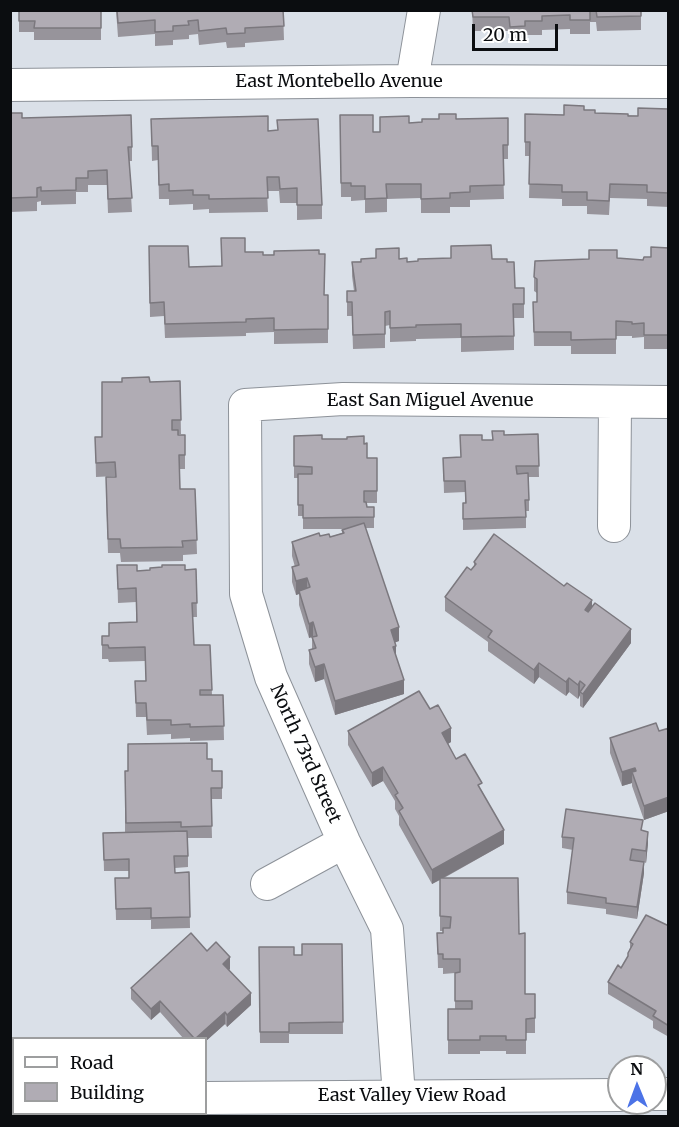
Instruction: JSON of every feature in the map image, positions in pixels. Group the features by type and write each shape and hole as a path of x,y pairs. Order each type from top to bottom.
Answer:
{"street":[{"path":"412,81 424,10"},
{"name":"East Montebello Avenue","path":"10,85 412,81 669,82"},
{"name":"East San Miguel Avenue","path":"245,405 344,399 669,402"},
{"path":"614,526 615,403"},
{"name":"North 73rd Street","path":"245,405 246,594 271,677 344,842 387,929 399,1096"},
{"path":"267,884 344,842"},
{"name":"East Valley View Road","path":"207,1098 399,1096 457,1106 607,1096"}],"building":[{"path":"19,10 101,10 101,28 34,28 35,21 19,21"},
{"path":"117,10 283,10 284,26 245,28 245,33 227,34 226,28 199,31 198,20 188,21 189,25 173,26 173,31 155,32 155,20 118,23"},
{"path":"472,10 590,10 590,20 570,20 570,15 542,16 542,21 525,21 525,26 510,27 509,17 473,17"},
{"path":"596,10 641,10 641,16 597,17"},
{"path":"564,105 584,106 584,110 595,110 595,113 628,114 628,116 638,116 638,108 669,109 669,193 647,192 647,185 610,184 609,201 587,200 587,192 562,192 562,185 529,184 530,142 525,142 525,114 564,115"},
{"path":"10,113 22,113 22,118 131,115 132,147 128,147 132,198 108,199 107,170 88,171 88,178 76,178 76,190 41,191 41,187 37,188 37,197 10,198"},
{"path":"439,114 456,114 456,119 508,118 508,145 503,145 504,185 470,186 470,192 450,193 450,198 421,199 421,184 386,184 387,198 365,199 365,186 341,183 340,115 373,115 373,132 380,132 380,117 409,116 409,123 422,122 422,119 439,119"},
{"path":"268,116 268,131 278,130 277,120 318,119 322,205 297,205 297,188 280,189 279,177 267,177 268,198 209,199 209,195 193,195 193,190 169,191 169,184 159,185 158,146 152,146 151,119"},
{"path":"221,238 245,238 245,252 263,252 263,255 274,255 274,251 319,250 319,254 325,254 324,295 328,295 328,329 274,330 274,318 246,319 246,322 165,324 164,302 150,303 149,246 188,246 189,267 222,266"},
{"path":"491,245 492,259 507,259 507,262 514,262 515,288 524,288 524,304 513,304 514,336 461,337 461,324 390,328 390,311 385,312 385,334 353,335 352,302 347,302 347,291 356,291 352,262 376,258 376,249 399,248 399,259 407,258 407,262 418,261 418,259 451,258 451,246"},
{"path":"651,247 669,248 669,335 644,335 644,323 632,324 632,322 616,321 616,339 571,340 571,332 534,332 533,302 537,302 535,261 589,259 589,250 617,250 617,258 643,260 644,257 651,257"},
{"path":"149,377 150,382 180,381 181,420 172,420 172,430 178,430 178,435 185,435 185,455 179,455 180,489 195,489 197,540 182,541 183,547 121,548 120,539 108,539 106,477 116,477 115,462 96,463 95,437 102,437 102,382 122,382 122,378"},
{"path":"492,431 504,431 504,435 538,434 539,466 516,466 517,474 528,473 529,500 525,500 526,517 463,519 463,503 466,503 465,481 444,481 443,458 461,457 460,435 482,435 482,440 493,440"},
{"path":"322,435 322,439 364,436 364,444 367,443 367,458 377,458 377,491 364,491 364,502 367,507 374,507 374,517 303,518 303,505 298,505 298,474 312,474 312,467 294,466 294,436"},
{"path":"364,523 399,627 391,630 396,646 393,647 404,680 335,701 324,664 315,667 309,650 316,648 312,637 317,636 313,622 309,624 299,591 310,587 307,578 296,581 292,567 299,565 292,542 319,533 320,536 329,534 330,537 344,533 342,530"},
{"path":"494,534 564,586 567,583 592,600 585,610 588,612 595,603 631,629 583,694 580,692 585,685 580,681 578,685 569,678 566,682 539,663 534,670 488,637 492,631 445,597 467,567 471,570 476,564 474,562"},
{"path":"117,565 137,565 137,571 150,570 150,568 162,567 162,565 185,565 185,570 196,569 197,603 192,603 194,645 210,645 212,690 200,690 200,695 223,695 224,726 190,727 190,724 171,725 171,720 147,720 146,703 136,703 135,681 146,681 145,647 109,648 108,645 102,645 102,636 109,636 109,623 137,622 136,588 118,589"},
{"path":"419,691 430,709 438,705 451,728 442,733 456,759 465,754 482,783 478,785 504,830 432,870 399,811 403,808 395,795 398,793 383,767 372,773 348,731"},
{"path":"656,723 659,731 669,728 669,797 644,806 632,772 636,771 635,768 622,772 610,738"},
{"path":"207,743 207,759 212,759 212,771 222,771 222,788 211,788 212,826 181,827 181,822 126,823 125,771 128,771 128,744"},
{"path":"566,809 643,820 641,830 648,832 646,851 632,849 630,860 644,862 637,907 606,903 606,898 567,892 574,838 562,837"},
{"path":"187,831 188,856 174,856 175,873 189,872 190,917 151,918 151,908 116,909 115,878 129,878 129,859 104,860 103,833"},
{"path":"440,878 518,878 519,934 525,933 525,994 535,994 535,1018 526,1019 526,1040 506,1040 506,1036 480,1036 480,1040 448,1040 448,1009 472,1009 472,1001 455,1001 455,973 460,972 460,959 443,959 443,954 438,954 437,933 443,933 443,928 450,928 451,917 440,916"},
{"path":"646,915 669,926 669,1026 653,1016 656,1011 608,982 618,965 621,968 628,956 633,944 630,942"},
{"path":"191,933 207,951 216,942 230,957 223,964 251,993 227,1015 225,1012 197,1037 193,1037 160,1001 151,1009 131,988"},
{"path":"302,944 342,944 343,1022 289,1023 289,1032 260,1032 259,947 294,947 294,955 302,955"}]}
